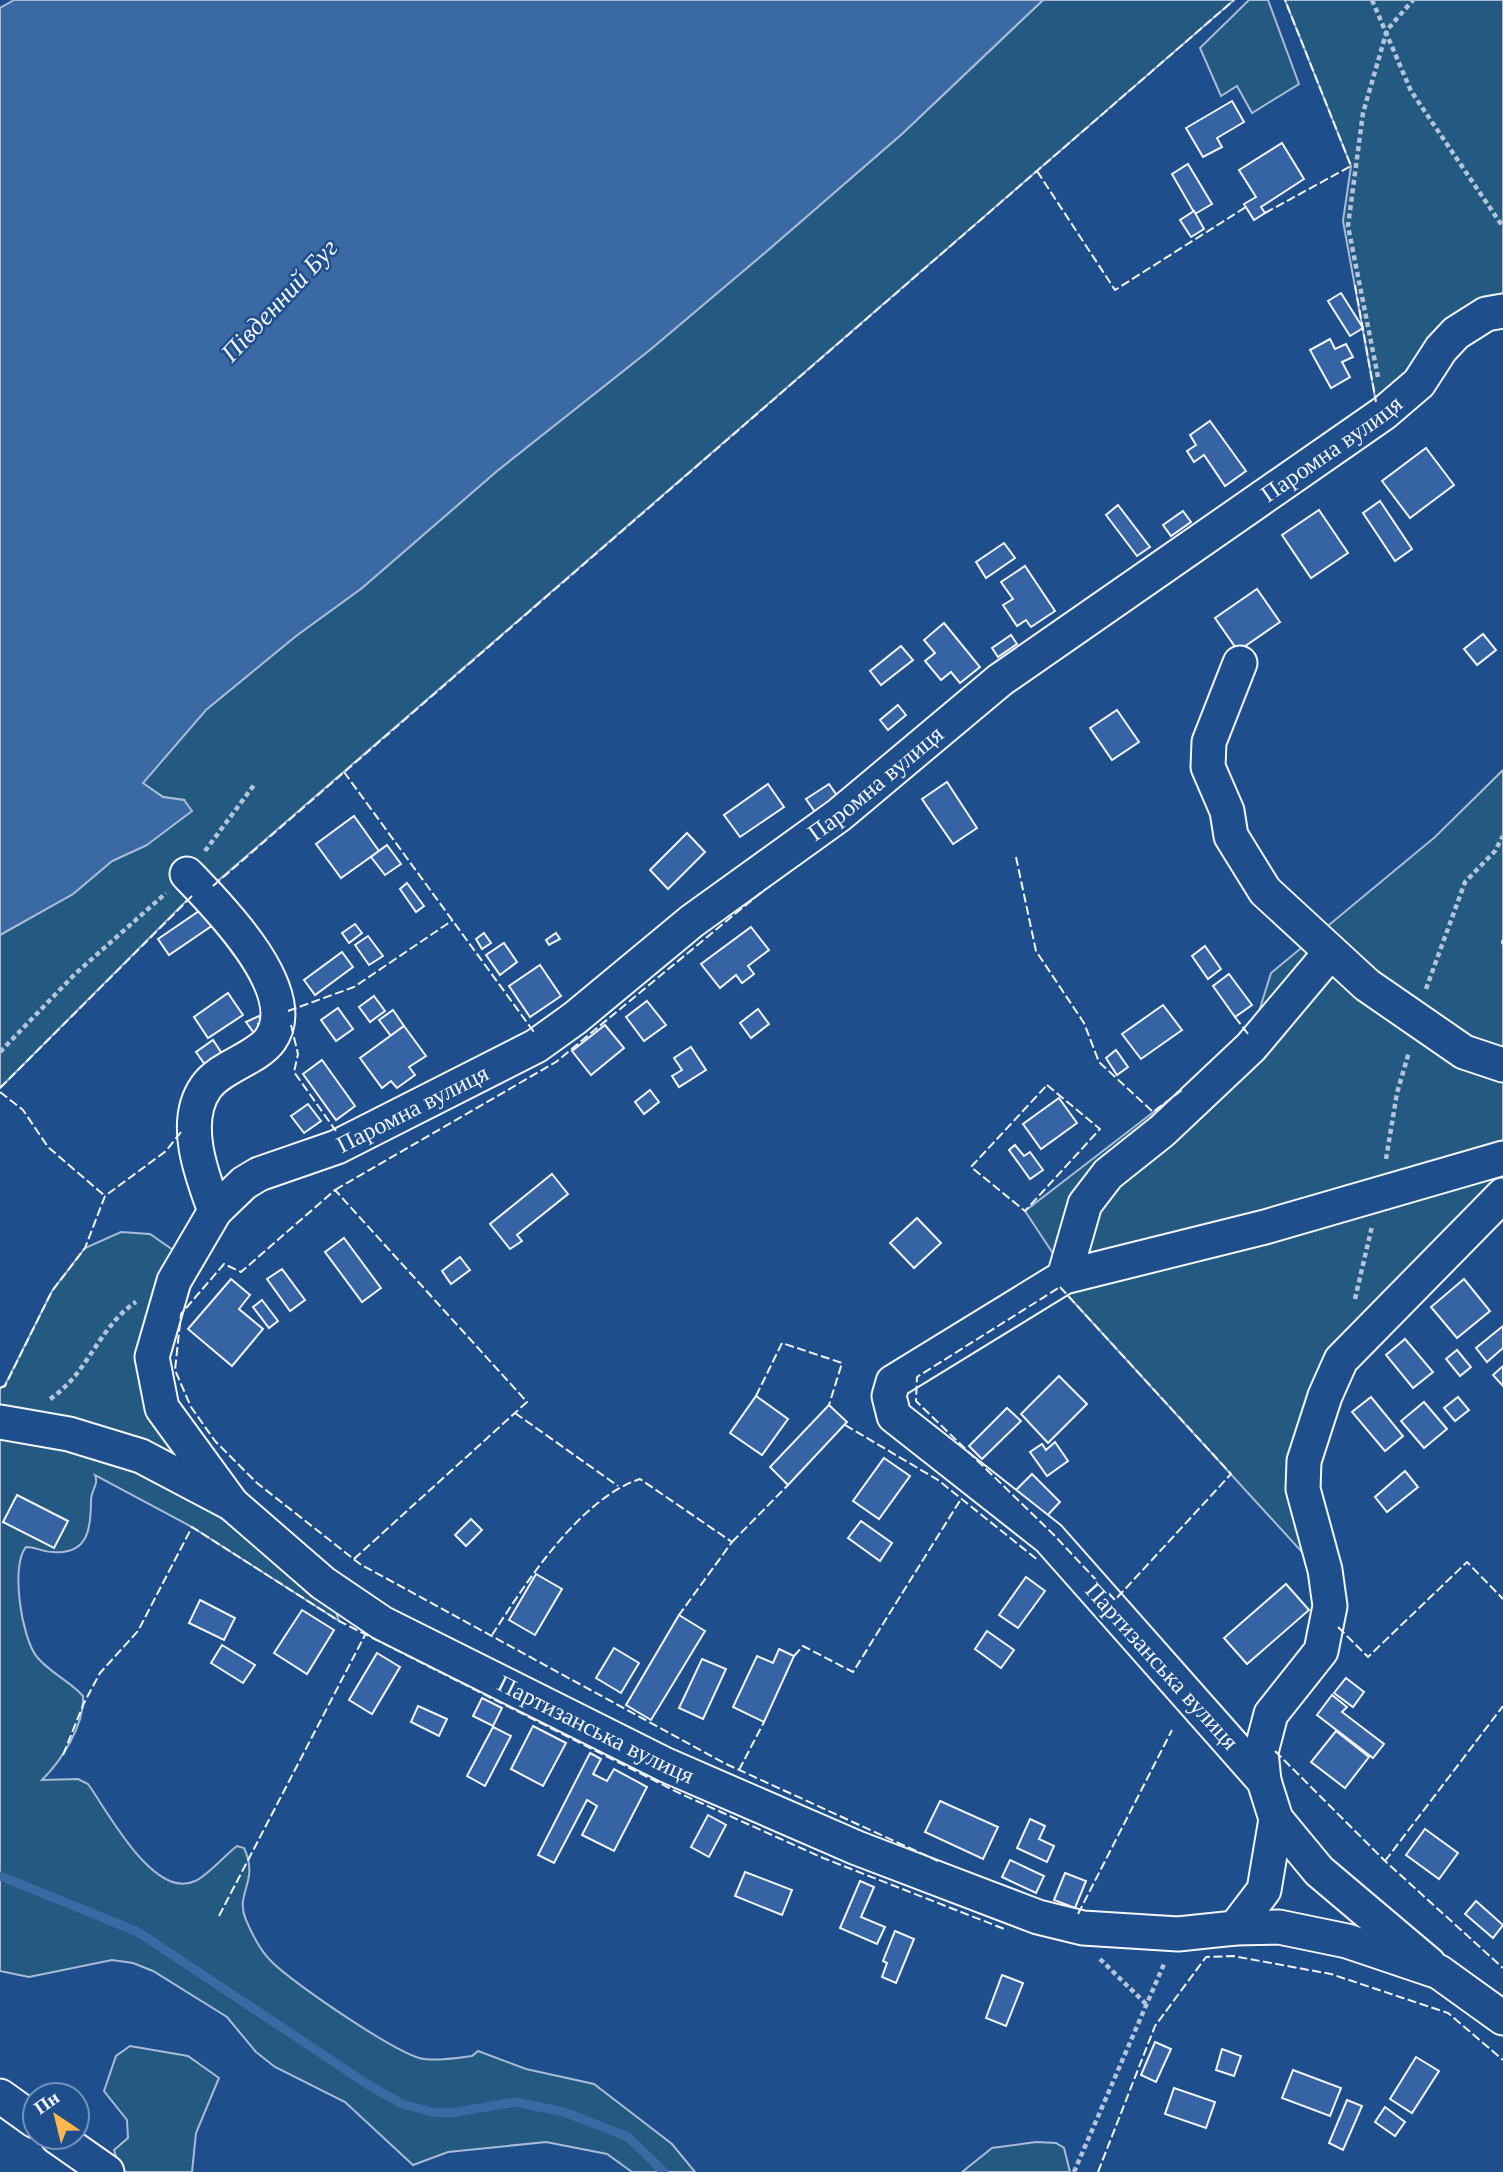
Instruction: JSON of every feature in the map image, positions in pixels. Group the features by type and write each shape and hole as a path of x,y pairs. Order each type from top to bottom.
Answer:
{"street":[{"name":"Паромна вулиця","path":"232,1504 162,1408 152,1357 173,1281 215,1211 259,1174 337,1147 536,1046 575,1018 692,921 839,815 1000,680 1384,413 1419,383 1441,349 1456,333 1486,314 1503,311"},
{"path":"1240,663 1209,742 1208,767 1227,811 1231,836 1265,891 1367,985 1464,1052 1503,1065"},
{"path":"187,874 225,913 265,971 273,989 278,1015 269,1042 221,1073 205,1088 198,1108 195,1127 197,1150 202,1175 215,1211"},
{"path":"1331,953 1251,1047 1162,1131 1108,1174 1085,1204 1065,1277 1265,1227 1503,1158"},
{"path":"1264,1781 1261,1752 1271,1714 1321,1651 1330,1606 1325,1570 1303,1489 1304,1461 1325,1396 1341,1360 1503,1195"},
{"name":"Партизанська вулиця","path":"1065,1277 893,1382 889,1396 894,1416 1049,1538 1264,1781 1276,1819 1319,1871 1381,1920 1439,1972 1503,2018"},
{"name":"Партизанська вулиця","path":"0,1422 69,1434 141,1456 232,1504 323,1583 382,1623 448,1658 667,1765 844,1842 1038,1917 1083,1928 1178,1934 1235,1927 1279,1927 1347,1941 1439,1972"},
{"name":"Партизанська вулиця","path":"1235,1927 1264,1890 1276,1819"},
{"path":"0,2096 21,2111"},
{"path":"77,2151 107,2172"}],"path":[{"path":"1372,0 1411,91 1503,227"},
{"path":"1384,413 1365,302 1348,226 1363,113 1387,30 1413,0"},
{"path":"0,1052 75,974 187,874 254,785"},
{"path":"1353,1308 1380,1192 1397,1093 1418,1020 1465,882 1494,851 1503,836"},
{"path":"41,1405 77,1377 106,1331 132,1304 173,1281"},
{"path":"1083,1928 1104,1964 1146,2004"},
{"path":"1074,2172 1178,1934"}],"shaded area":[{"path":"1043,0 1234,0 213,885 196,891 0,1088 0,935 73,894 112,861 147,845 184,800 163,797 142,783 205,710 296,636 362,588 497,471 651,349 767,251 903,133"},
{"path":"1249,0 1268,0 1299,84 1252,113 1237,86 1221,96 1200,48"},
{"path":"1285,0 1503,0 1503,302 1377,408 1343,221 1351,166"},
{"path":"1503,770 1503,1205 1387,1320 1344,1387 1313,1464 1312,1563 1060,1287 1058,1261 1025,1211 1251,1037 1271,973 1435,837"},
{"path":"121,1232 150,1234 173,1250 141,1374 142,1396 155,1420 332,1600 339,1621 192,1527 95,1475 90,1520 86,1537 81,1544 65,1552 26,1547 21,1556 18,1585 20,1602 32,1648 42,1663 83,1696 83,1707 76,1730 57,1763 42,1780 78,1779 88,1784 133,1850 164,1878 179,1884 200,1878 237,1846 244,1848 249,1870 243,1911 260,1947 282,1971 370,2032 411,2055 424,2059 472,2056 478,2051 526,2069 594,2084 672,2144 695,2172 632,2172 607,2154 546,2142 448,2152 413,2165 345,2102 275,2067 256,2052 227,2017 153,1971 133,1963 112,1960 29,1977 0,1971 0,1388 5,1385 52,1291 85,1248"},
{"path":"130,2046 188,2056 219,2078 196,2133 192,2172 125,2172 119,2166 114,2150 128,2138 127,2120 104,2091 116,2056"},
{"path":"1036,2142 1056,2143 1064,2148 1070,2172 962,2172 992,2148"}],"water":[{"name":"Південний Буг","path":"14,0 1043,0 903,133 767,251 651,349 497,471 362,588 296,636 206,710 143,783 163,797 184,800 192,811 147,845 112,861 73,894 0,935 0,8"}],"building":[{"path":"1232,101 1244,122 1217,138 1222,147 1203,157 1186,128"},
{"path":"1282,143 1304,179 1261,207 1265,213 1254,220 1244,204 1256,197 1239,170"},
{"path":"1188,164 1212,204 1195,214 1172,174"},
{"path":"1194,211 1204,229 1191,237 1180,220"},
{"path":"1341,293 1363,328 1350,336 1328,301"},
{"path":"1330,339 1335,349 1346,344 1353,357 1342,362 1350,377 1331,388 1310,350"},
{"path":"1210,421 1246,471 1225,486 1204,455 1194,462 1187,451 1196,445 1190,435"},
{"path":"1426,448 1454,485 1410,518 1382,481"},
{"path":"1380,501 1412,549 1395,561 1363,513"},
{"path":"1118,505 1150,547 1137,556 1106,515"},
{"path":"1319,510 1348,553 1311,578 1282,535"},
{"path":"1183,511 1191,522 1171,536 1163,525"},
{"path":"1004,543 1015,558 986,578 976,562"},
{"path":"1025,566 1055,611 1031,627 1026,620 1017,626 1003,605 1013,599 1001,582"},
{"path":"1257,589 1280,622 1238,651 1215,618"},
{"path":"944,623 980,667 960,683 951,672 941,680 925,661 935,653 924,640"},
{"path":"1483,634 1496,650 1477,665 1464,649"},
{"path":"1011,635 1017,644 998,657 992,648"},
{"path":"901,646 913,660 881,685 870,671"},
{"path":"898,705 906,715 888,730 880,720"},
{"path":"1117,710 1139,742 1112,760 1090,728"},
{"path":"947,782 977,828 953,844 922,799"},
{"path":"768,784 784,807 740,837 724,815"},
{"path":"829,784 838,797 815,812 806,799"},
{"path":"354,816 379,851 341,878 316,844"},
{"path":"687,833 705,852 668,889 650,870"},
{"path":"387,845 401,864 385,875 371,857"},
{"path":"407,883 424,906 416,912 400,889"},
{"path":"205,907 216,923 169,955 158,939"},
{"path":"355,924 362,933 349,943 342,933"},
{"path":"751,927 769,950 748,966 754,974 742,983 736,975 720,988 701,964"},
{"path":"484,933 491,943 482,949 476,939"},
{"path":"556,933 560,939 549,945 546,940"},
{"path":"368,936 383,956 369,965 355,945"},
{"path":"504,943 517,962 500,975 486,955"},
{"path":"1205,946 1221,969 1208,979 1192,956"},
{"path":"342,952 353,967 315,995 304,980"},
{"path":"540,965 561,996 530,1017 509,986"},
{"path":"1229,974 1252,1005 1235,1017 1213,986"},
{"path":"228,993 243,1015 208,1038 194,1017"},
{"path":"374,996 385,1011 370,1022 359,1007"},
{"path":"647,1001 666,1025 644,1041 626,1017"},
{"path":"1163,1005 1182,1030 1141,1059 1122,1034"},
{"path":"338,1008 353,1029 336,1041 321,1020"},
{"path":"758,1009 769,1024 751,1038 740,1023"},
{"path":"393,1010 404,1026 391,1036 379,1020"},
{"path":"259,1016 263,1021 258,1024 261,1028 254,1033 246,1022"},
{"path":"605,1025 624,1048 591,1075 572,1051"},
{"path":"404,1026 426,1056 409,1067 415,1075 397,1088 391,1081 382,1088 360,1058"},
{"path":"213,1040 225,1058 208,1069 196,1052"},
{"path":"691,1047 706,1070 679,1087 672,1076 682,1070 674,1058"},
{"path":"1116,1050 1128,1067 1117,1075 1106,1058"},
{"path":"322,1060 355,1106 336,1120 303,1074"},
{"path":"650,1090 659,1102 644,1114 635,1102"},
{"path":"1059,1098 1077,1123 1041,1149 1023,1124"},
{"path":"308,1104 321,1121 304,1133 291,1116"},
{"path":"1015,1145 1024,1156 1030,1152 1043,1170 1030,1179 1009,1150"},
{"path":"552,1174 568,1194 517,1235 522,1241 510,1249 490,1224"},
{"path":"917,1218 941,1243 914,1268 890,1243"},
{"path":"344,1238 381,1288 362,1302 325,1252"},
{"path":"460,1257 470,1270 451,1284 442,1271"},
{"path":"282,1269 305,1300 290,1311 267,1279"},
{"path":"231,1279 250,1295 239,1309 263,1329 232,1366 188,1329"},
{"path":"1464,1279 1490,1311 1457,1338 1431,1307"},
{"path":"262,1300 278,1321 269,1328 253,1307"},
{"path":"1503,1326 1503,1348 1487,1362 1476,1348"},
{"path":"1405,1339 1433,1372 1413,1388 1386,1355"},
{"path":"1457,1350 1471,1367 1460,1376 1446,1359"},
{"path":"1503,1366 1503,1386 1493,1375"},
{"path":"1059,1376 1087,1404 1048,1443 1021,1414"},
{"path":"756,1396 788,1419 762,1455 730,1433"},
{"path":"1371,1397 1403,1436 1385,1451 1352,1412"},
{"path":"1458,1397 1469,1410 1455,1421 1444,1408"},
{"path":"1424,1402 1447,1429 1424,1448 1401,1421"},
{"path":"829,1405 847,1422 788,1485 770,1467"},
{"path":"1007,1408 1021,1421 982,1459 969,1446"},
{"path":"1055,1442 1068,1461 1047,1476 1030,1452 1042,1444 1046,1450"},
{"path":"884,1458 910,1476 879,1519 853,1501"},
{"path":"1405,1471 1418,1487 1387,1512 1375,1497"},
{"path":"1032,1474 1060,1502 1043,1520 1015,1491"},
{"path":"17,1495 68,1521 54,1548 3,1522"},
{"path":"471,1519 482,1530 466,1546 455,1535"},
{"path":"861,1521 892,1543 880,1561 848,1538"},
{"path":"536,1574 562,1589 535,1635 509,1620"},
{"path":"1026,1577 1045,1591 1018,1628 999,1615"},
{"path":"1286,1584 1309,1610 1247,1664 1224,1638"},
{"path":"200,1600 235,1618 224,1640 189,1623"},
{"path":"302,1610 334,1630 307,1674 274,1653"},
{"path":"679,1615 705,1631 651,1720 626,1705"},
{"path":"987,1631 1014,1650 1001,1668 975,1649"},
{"path":"222,1645 255,1665 243,1683 211,1663"},
{"path":"614,1648 639,1663 621,1693 596,1678"},
{"path":"779,1649 794,1656 764,1722 733,1707 757,1656 773,1663"},
{"path":"377,1653 400,1667 372,1714 349,1700"},
{"path":"702,1659 726,1669 703,1719 679,1708"},
{"path":"1346,1678 1364,1692 1353,1707 1334,1693"},
{"path":"1332,1695 1347,1707 1342,1712 1384,1744 1373,1758 1317,1715"},
{"path":"482,1698 502,1708 493,1726 473,1716"},
{"path":"418,1706 447,1719 439,1736 411,1722"},
{"path":"533,1726 566,1743 543,1786 511,1769"},
{"path":"493,1727 511,1736 485,1786 467,1776"},
{"path":"1336,1731 1369,1757 1345,1788 1311,1762"},
{"path":"590,1753 601,1759 593,1774 607,1781 614,1769 647,1787 614,1851 582,1835 597,1806 587,1800 554,1863 538,1855"},
{"path":"940,1801 998,1827 983,1859 925,1832"},
{"path":"708,1815 726,1825 709,1857 691,1847"},
{"path":"1030,1819 1045,1826 1039,1839 1054,1846 1047,1862 1017,1848"},
{"path":"1425,1829 1458,1853 1439,1879 1406,1855"},
{"path":"1010,1860 1044,1876 1036,1893 1002,1877"},
{"path":"745,1872 792,1890 782,1915 735,1896"},
{"path":"1065,1873 1086,1881 1075,1908 1054,1900"},
{"path":"860,1881 874,1887 861,1917 885,1927 877,1944 840,1928"},
{"path":"1476,1901 1503,1925 1493,1938 1465,1914"},
{"path":"895,1931 914,1939 896,1983 882,1977 887,1963 883,1961"},
{"path":"1002,1975 1023,1983 1006,2026 986,2018"},
{"path":"1155,2042 1171,2049 1156,2082 1141,2075"},
{"path":"1222,2049 1241,2056 1234,2076 1216,2070"},
{"path":"1416,2057 1439,2071 1412,2113 1390,2099"},
{"path":"1293,2070 1341,2088 1330,2116 1282,2098"},
{"path":"1174,2088 1215,2102 1206,2128 1165,2114"},
{"path":"1347,2100 1362,2106 1343,2150 1329,2143"},
{"path":"1385,2107 1405,2122 1395,2136 1375,2122"}],"waterway":[{"path":"0,1876 138,1932 367,2084 402,2104 432,2112 451,2113 515,2102 564,2112 628,2137 664,2172"}],"fence":[{"path":"213,886 1234,0"},
{"path":"1265,213 1351,166 1285,0"},
{"path":"1037,171 1115,290 1246,207"},
{"path":"1355,285 1376,402"},
{"path":"344,772 534,1032"},
{"path":"1016,857 1036,951 1084,1023 1099,1062 1153,1112 1182,1090"},
{"path":"335,1190 556,1062 764,890"},
{"path":"0,1088 193,895"},
{"path":"288,1011 354,987 453,920"},
{"path":"1235,1017 1248,1034"},
{"path":"291,1025 298,1054 294,1072 336,1131"},
{"path":"1047,1085 1100,1129 1025,1211 971,1167 1047,1085"},
{"path":"0,1092 23,1110 48,1147 105,1196"},
{"path":"0,1388 5,1386 52,1291 85,1248 105,1196 166,1151 181,1132"},
{"path":"354,1559 527,1402 335,1190 241,1272 224,1264 181,1314 175,1370 191,1407 215,1441 257,1483 360,1564 724,1763 938,1861"},
{"path":"1060,1287 1231,1474 1115,1600 1053,1534 916,1401 917,1377 1060,1287"},
{"path":"756,1396 782,1343 842,1363 829,1405"},
{"path":"515,1413 618,1486"},
{"path":"845,1425 938,1480 1039,1561"},
{"path":"492,1635 538,1568 575,1523 618,1489 640,1479 732,1542 679,1615"},
{"path":"732,1542 788,1485"},
{"path":"794,1656 803,1646 853,1672 961,1499"},
{"path":"63,1755 84,1703 100,1673 138,1631 192,1527 339,1621 681,1794 823,1858 1007,1930"},
{"path":"1338,1627 1368,1657 1467,1562 1503,1599"},
{"path":"219,1916 365,1635"},
{"path":"1385,1861 1503,1706"},
{"path":"739,1770 764,1722"},
{"path":"1078,1914 1172,1730"},
{"path":"1275,1751 1385,1861 1503,1968"},
{"path":"1098,2172 1155,2026 1206,1957 1233,1956 1331,1974 1448,2013 1503,2060"}]}
